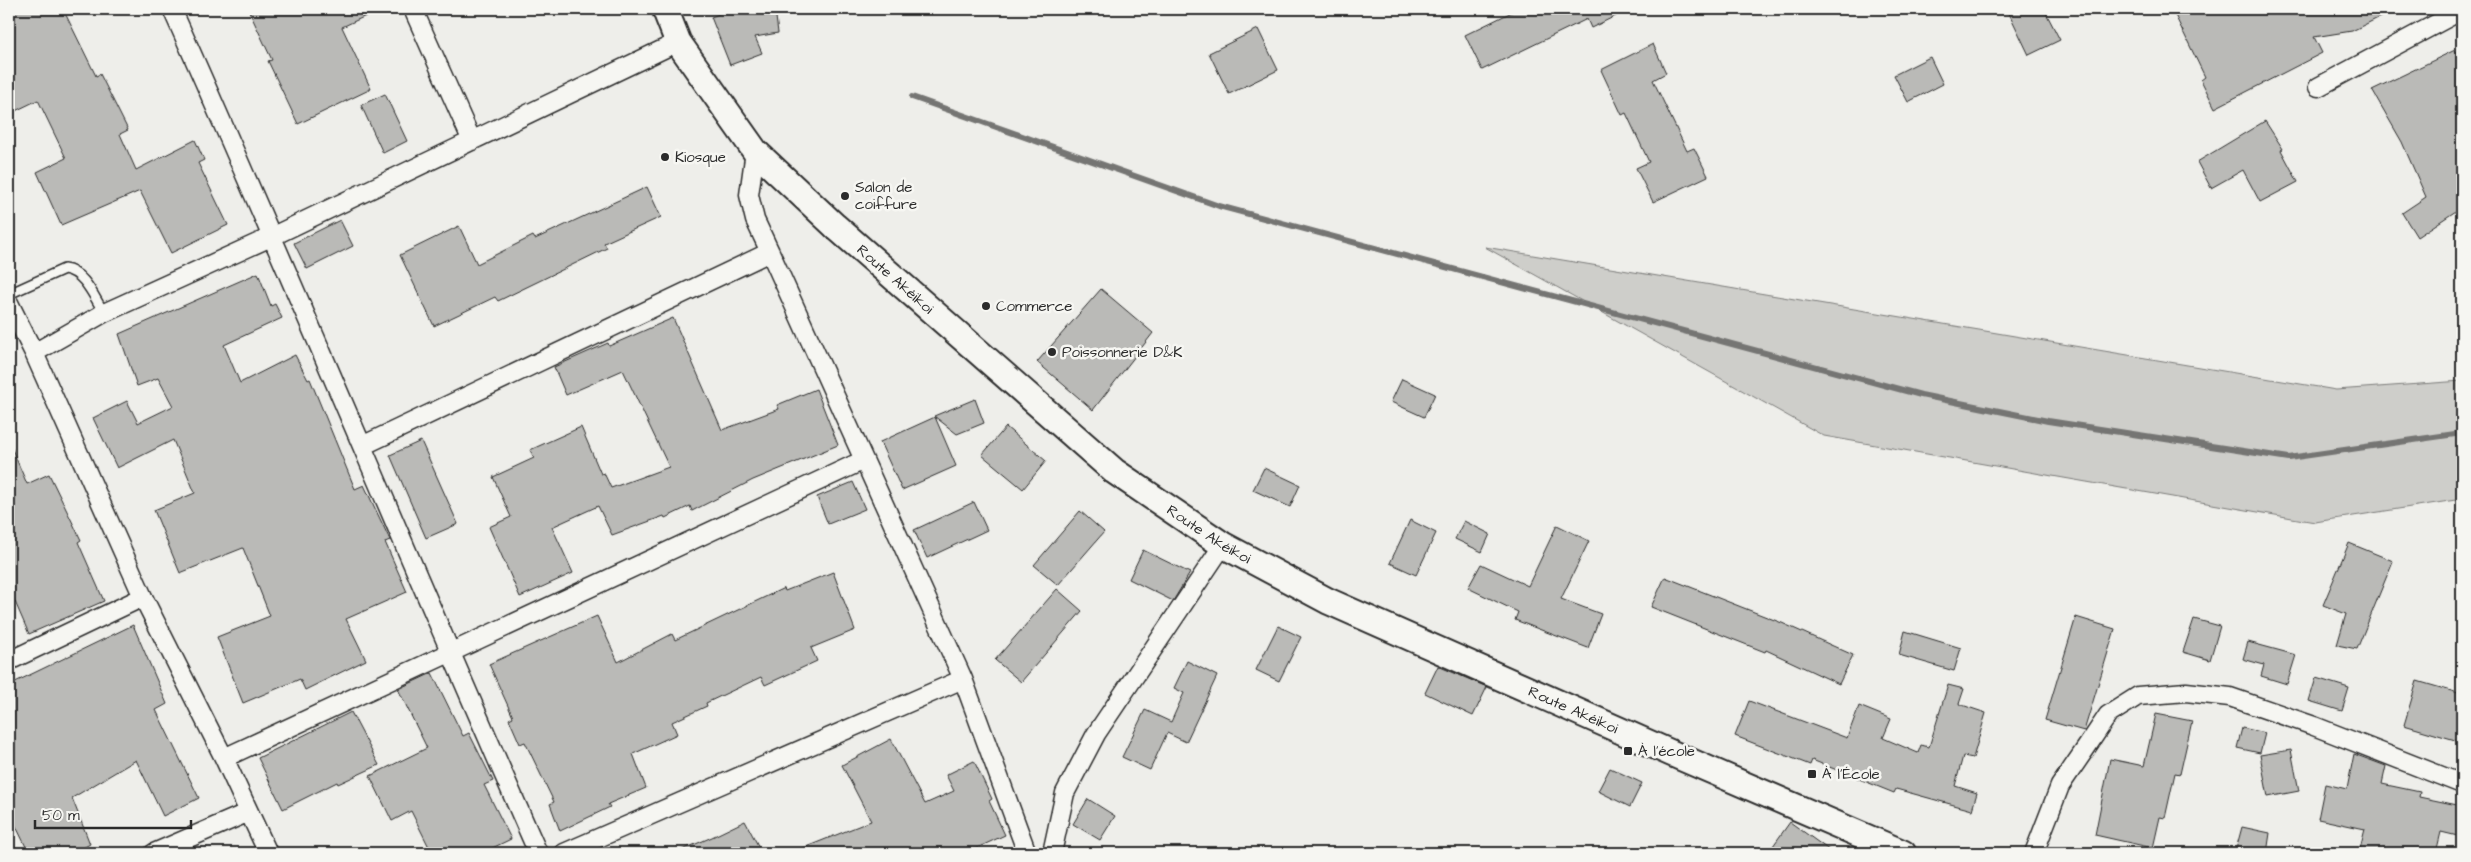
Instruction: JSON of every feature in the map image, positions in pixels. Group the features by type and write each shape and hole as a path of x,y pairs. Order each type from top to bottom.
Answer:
{"street":[{"path":"172,9 273,236 450,653 538,853"},
{"path":"413,9 472,141"},
{"name":"Route Akéikoi","path":"665,9 678,42 756,151 835,226 1114,471 1223,544 1328,601 1680,758 1903,853"},
{"path":"2318,87 2460,17"},
{"path":"34,353 104,313 273,236 678,42"},
{"path":"756,151 749,195 755,220 963,679 1027,853"},
{"path":"362,446 770,252"},
{"path":"9,303 34,353 143,597 224,758 268,853"},
{"path":"224,758 864,460"},
{"path":"1052,853 1065,793 1096,734 1223,544"},
{"path":"9,661 143,597"},
{"path":"564,853 963,679"},
{"path":"2034,853 2060,786 2108,715 2138,696 2186,692 2230,697 2314,726 2462,784"},
{"path":"154,853 249,812"}],"lane":[{"path":"9,294 64,269 73,270 81,278 104,313"}],"shaded area":[{"path":"1485,247 2336,390 2462,381 2462,499 2315,522 1824,436"}],"building":[{"path":"9,9 63,9 96,76 100,74 128,130 120,134 136,170 195,140 204,160 198,163 228,225 171,253 140,191 61,225 37,172 66,158 38,100 9,114"},
{"path":"248,9 381,9 342,27 371,89 298,124 268,61 272,60"},
{"path":"732,9 775,9 778,33 755,37 762,53 730,65 711,17"},
{"path":"1518,9 1630,9 1591,28 1587,19 1482,70 1465,35"},
{"path":"2007,9 2044,9 2060,40 2029,55"},
{"path":"2172,9 2396,9 2352,31 2314,37 2322,53 2215,108 2201,80 2205,77"},
{"path":"1258,29 1278,70 1229,94 1209,53"},
{"path":"1653,44 1666,73 1653,80 1687,151 1694,148 1708,176 1653,202 1636,168 1649,162 1626,113 1622,115 1601,70"},
{"path":"2455,50 2462,64 2462,207 2417,237 2402,213 2426,197 2402,142 2372,90"},
{"path":"1930,57 1943,84 1908,102 1894,75"},
{"path":"385,94 407,141 383,153 361,105"},
{"path":"2265,121 2283,149 2281,150 2298,182 2260,202 2243,170 2211,188 2197,162"},
{"path":"647,187 661,217 604,243 607,248 498,301 495,297 434,326 400,255 459,226 477,264 533,236 535,239"},
{"path":"340,220 353,246 307,269 294,243"},
{"path":"258,273 271,306 275,304 282,318 224,345 240,383 295,355 308,380 310,379 355,489 364,485 390,540 385,542 407,592 346,619 366,660 305,690 300,679 243,703 217,637 270,616 243,548 180,573 154,510 195,493 173,440 117,468 93,418 127,401 138,423 173,406 158,378 137,386 119,334"},
{"path":"1101,289 1153,333 1093,410 1037,362"},
{"path":"673,318 722,430 779,409 777,405 816,389 838,445 753,480 692,511 690,506 665,518 664,516 612,535 598,506 552,527 573,573 520,597 489,527 511,517 493,477 534,458 530,450 581,427 601,474 604,473 611,488 669,467 623,370 566,395 554,367 608,343 609,346"},
{"path":"1402,379 1435,394 1424,417 1391,402"},
{"path":"975,399 984,423 957,434 934,416"},
{"path":"935,417 956,466 902,490 880,442"},
{"path":"1006,427 1046,461 1023,489 982,455"},
{"path":"421,441 458,524 426,538 390,455"},
{"path":"9,442 27,484 49,474 81,540 78,542 104,601 29,634 9,588"},
{"path":"1264,468 1300,485 1290,507 1253,490"},
{"path":"853,482 865,509 828,524 817,497"},
{"path":"974,502 987,530 927,558 914,530"},
{"path":"1080,511 1104,532 1058,585 1034,565"},
{"path":"1410,520 1436,533 1416,575 1390,563"},
{"path":"1464,521 1490,534 1482,552 1455,539"},
{"path":"1557,525 1589,541 1561,599 1601,614 1588,648 1515,620 1518,612 1468,588 1481,564 1528,586"},
{"path":"2349,543 2393,561 2357,649 2337,645 2346,614 2323,605"},
{"path":"1143,550 1190,573 1173,601 1129,579"},
{"path":"833,572 855,630 811,648 817,661 765,685 761,677 706,703 707,706 672,722 677,734 633,754 646,788 608,804 610,807 560,831 550,804 554,802 525,742 520,744 509,719 513,717 489,664 597,616 618,662 672,634 675,640 784,588 785,591"},
{"path":"1665,577 1782,623 1853,655 1839,684 1766,650 1765,652 1651,607"},
{"path":"1057,589 1082,611 1021,682 995,660"},
{"path":"2076,617 2115,629 2084,731 2045,720"},
{"path":"2194,619 2220,626 2210,660 2183,652"},
{"path":"133,625 167,704 156,710 199,798 163,816 136,760 72,798 90,844 74,853 29,853 9,812 9,685"},
{"path":"1278,626 1301,637 1279,681 1256,670"},
{"path":"1905,631 1961,648 1954,671 1899,655"},
{"path":"2248,642 2296,655 2287,684 2261,676 2264,665 2243,659"},
{"path":"1187,661 1217,676 1186,742 1167,733 1150,770 1122,757 1145,710 1171,722 1184,693 1174,688"},
{"path":"1438,666 1487,687 1473,716 1425,693"},
{"path":"432,673 463,736 469,733 493,781 484,785 511,839 482,853 432,853 411,811 392,821 370,776 427,748 398,689"},
{"path":"2316,678 2349,688 2342,711 2309,701"},
{"path":"2417,681 2462,694 2462,742 2404,725"},
{"path":"1948,685 1964,689 1959,704 1986,713 1973,758 1963,756 1955,786 1977,793 1972,810 1896,789 1894,793 1812,760 1810,765 1735,736 1749,701 1847,738 1859,706 1891,719 1883,738 1918,753 1921,745 1929,747"},
{"path":"351,712 379,765 338,784 337,782 283,809 258,758"},
{"path":"2156,714 2192,721 2180,774 2175,773 2165,818 2160,817 2153,848 2095,835 2110,759 2144,766"},
{"path":"2242,728 2265,733 2260,753 2237,748"},
{"path":"891,739 925,804 954,791 946,775 974,761 992,799 989,801 1005,835 966,853 791,853 871,821 842,765"},
{"path":"2291,750 2299,791 2268,797 2260,755"},
{"path":"2354,754 2386,766 2382,784 2420,792 2419,797 2462,806 2462,837 2441,832 2436,853 2359,853 2365,829 2318,819 2325,784 2347,789"},
{"path":"1610,768 1642,783 1630,807 1598,791"},
{"path":"1088,799 1115,816 1100,840 1073,824"},
{"path":"745,821 762,853 675,853 712,837"},
{"path":"1790,822 1833,853 1768,853"},
{"path":"2242,827 2270,833 2267,853 2235,853"}],"waterway":[{"path":"912,97 1219,206 1921,395 2048,421 2289,458 2462,433"}],"place":[{"name":"Kiosque","path":"665,157"},
{"name":"Salon de coiffure","path":"845,196"},
{"name":"Commerce","path":"986,306"},
{"name":"Poissonnerie D&K","path":"1052,352"},
{"name":"À l'école","path":"1628,751"},
{"name":"À l'École","path":"1812,774"}]}
